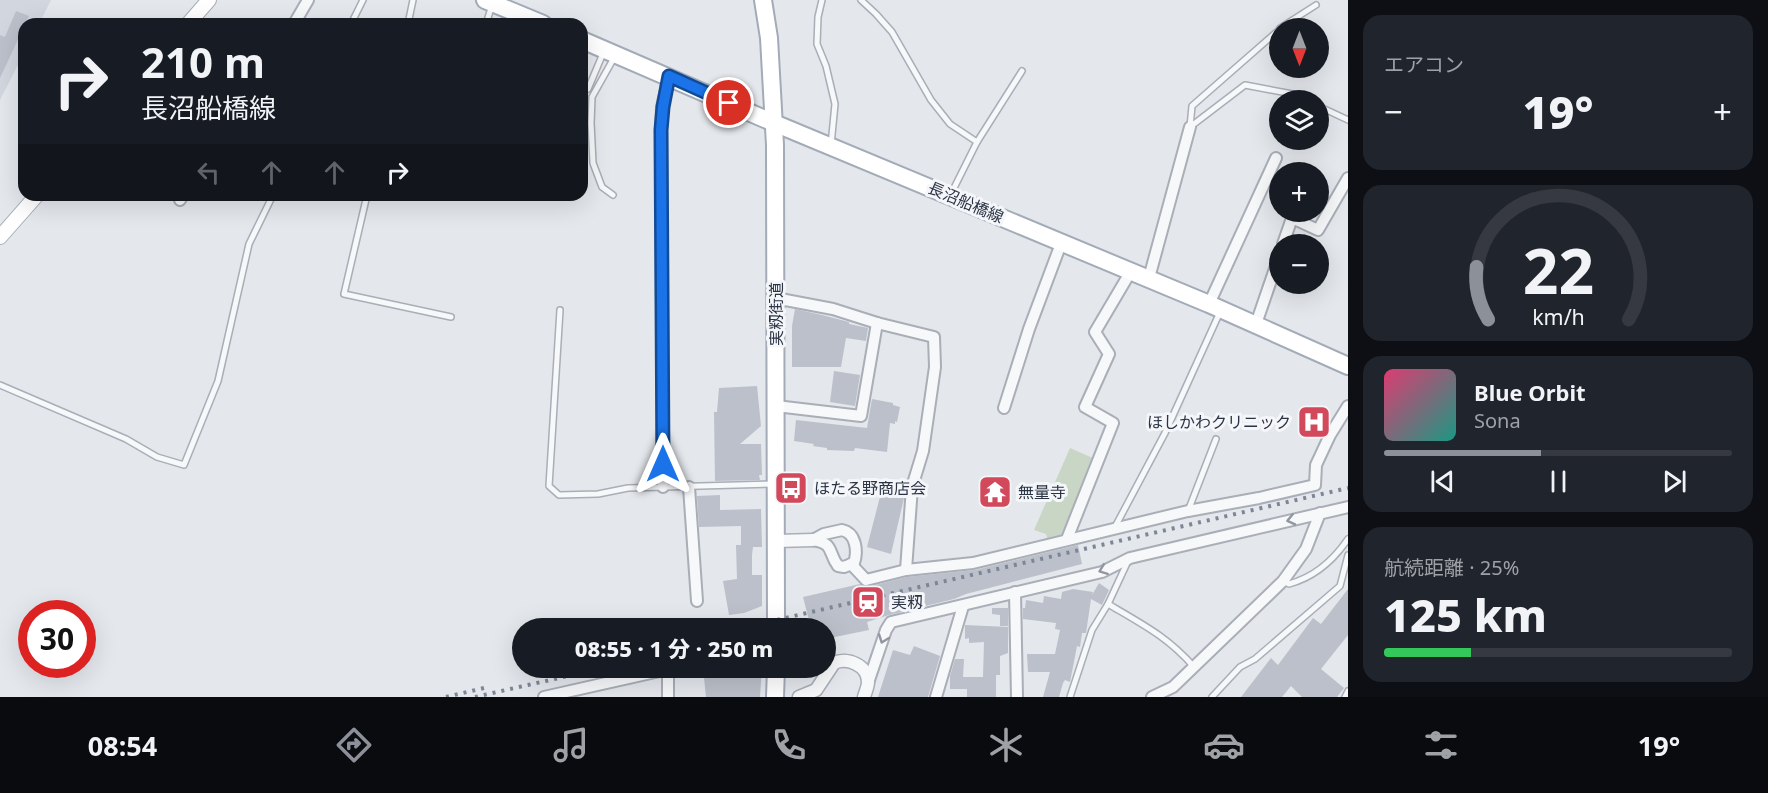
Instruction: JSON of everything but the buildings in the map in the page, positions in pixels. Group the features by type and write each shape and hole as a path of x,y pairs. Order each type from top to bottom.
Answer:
{"main road":[{"name":"実籾街道","path":"763,0 769,38 774,123 776,618"},
{"path":"192,18 205,1"},
{"path":"489,2 528,18"},
{"name":"長沼船橋線","path":"588,43 774,123 1215,306 1348,366"},
{"path":"0,237 32,201"},
{"path":"775,697 776,678"}],"street":[{"path":"298,18 308,0"},
{"path":"663,488 661,130 669,76"},
{"path":"1149,278 1190,127"},
{"path":"1215,306 1276,158"},
{"path":"1286,234 1292,218 1318,230 1348,178"},
{"path":"1004,408 1029,329 1062,242"},
{"path":"1067,539 1113,423 1084,407 1108,354 1095,332 1131,271"},
{"path":"1256,324 1269,286"},
{"path":"775,298 833,309 934,337 933,377 923,451 912,488 906,570"},
{"path":"776,406 861,416 877,323"},
{"path":"851,564 866,580 906,570 973,563 1188,511 1315,485 1316,465 1330,435 1348,406"},
{"path":"689,487 697,601"},
{"path":"864,697 886,630 891,622 1102,572 1130,558 1348,507"},
{"path":"1152,697 1173,687 1254,612 1283,581 1306,549 1320,513"},
{"path":"777,541 825,542 838,566 844,567 855,559 854,540 846,530 824,534 813,540"},
{"path":"1015,592 1017,697"},
{"path":"936,697 963,606"},
{"path":"799,697 816,690 821,685 828,669 839,661 846,660 861,667 867,675 868,683"},
{"path":"544,697 627,678"},
{"path":"668,697 670,678"}],"lane":[{"path":"354,18 363,0"},
{"path":"409,18 413,0"},
{"path":"822,0 818,18 817,44 826,66 835,104 831,146"},
{"path":"861,0 892,32 931,100 950,124 977,142"},
{"path":"487,18 489,2"},
{"path":"1296,18 1316,5"},
{"path":"1190,127 1192,106 1269,39"},
{"path":"588,89 610,52"},
{"path":"610,52 592,97 591,123 593,163 602,187 613,195"},
{"path":"950,195 977,142 1022,71"},
{"path":"1190,127 1245,85 1272,90"},
{"path":"1329,111 1348,120"},
{"path":"0,386 126,439 157,457 184,465 218,381 249,244 270,201"},
{"path":"366,201 344,294 451,317"},
{"path":"1114,529 1165,433 1215,306"},
{"path":"560,310 549,486 559,495 598,494 628,488 776,484"},
{"path":"1188,511 1216,439"},
{"path":"1283,581 1289,584 1298,582 1329,563 1348,539"},
{"path":"1212,697 1240,668 1255,659 1340,586 1348,555"},
{"path":"1070,697 1092,630 1108,604 1130,558"},
{"path":"1108,604 1158,633 1180,651 1194,667"},
{"path":"1345,697 1348,691"}],"shaded area":[{"path":"0,0 51,0 42,18 18,18 18,65 0,100"}],"green space":[{"path":"1070,448 1095,459 1064,537 1048,541 1046,534 1034,530"}],"railway":[{"path":"785,618 1348,488"},
{"path":"475,697 559,678"},
{"path":"446,697 484,688"}],"place":[{"name":"ほしかわクリニック","path":"1314,422"},
{"name":"ほたる野商店会","path":"791,488"},
{"name":"無量寺","path":"995,492"},
{"name":"実籾","path":"868,602"}],"route":[{"path":"663,464 661,130 669,76 729,103"}]}
